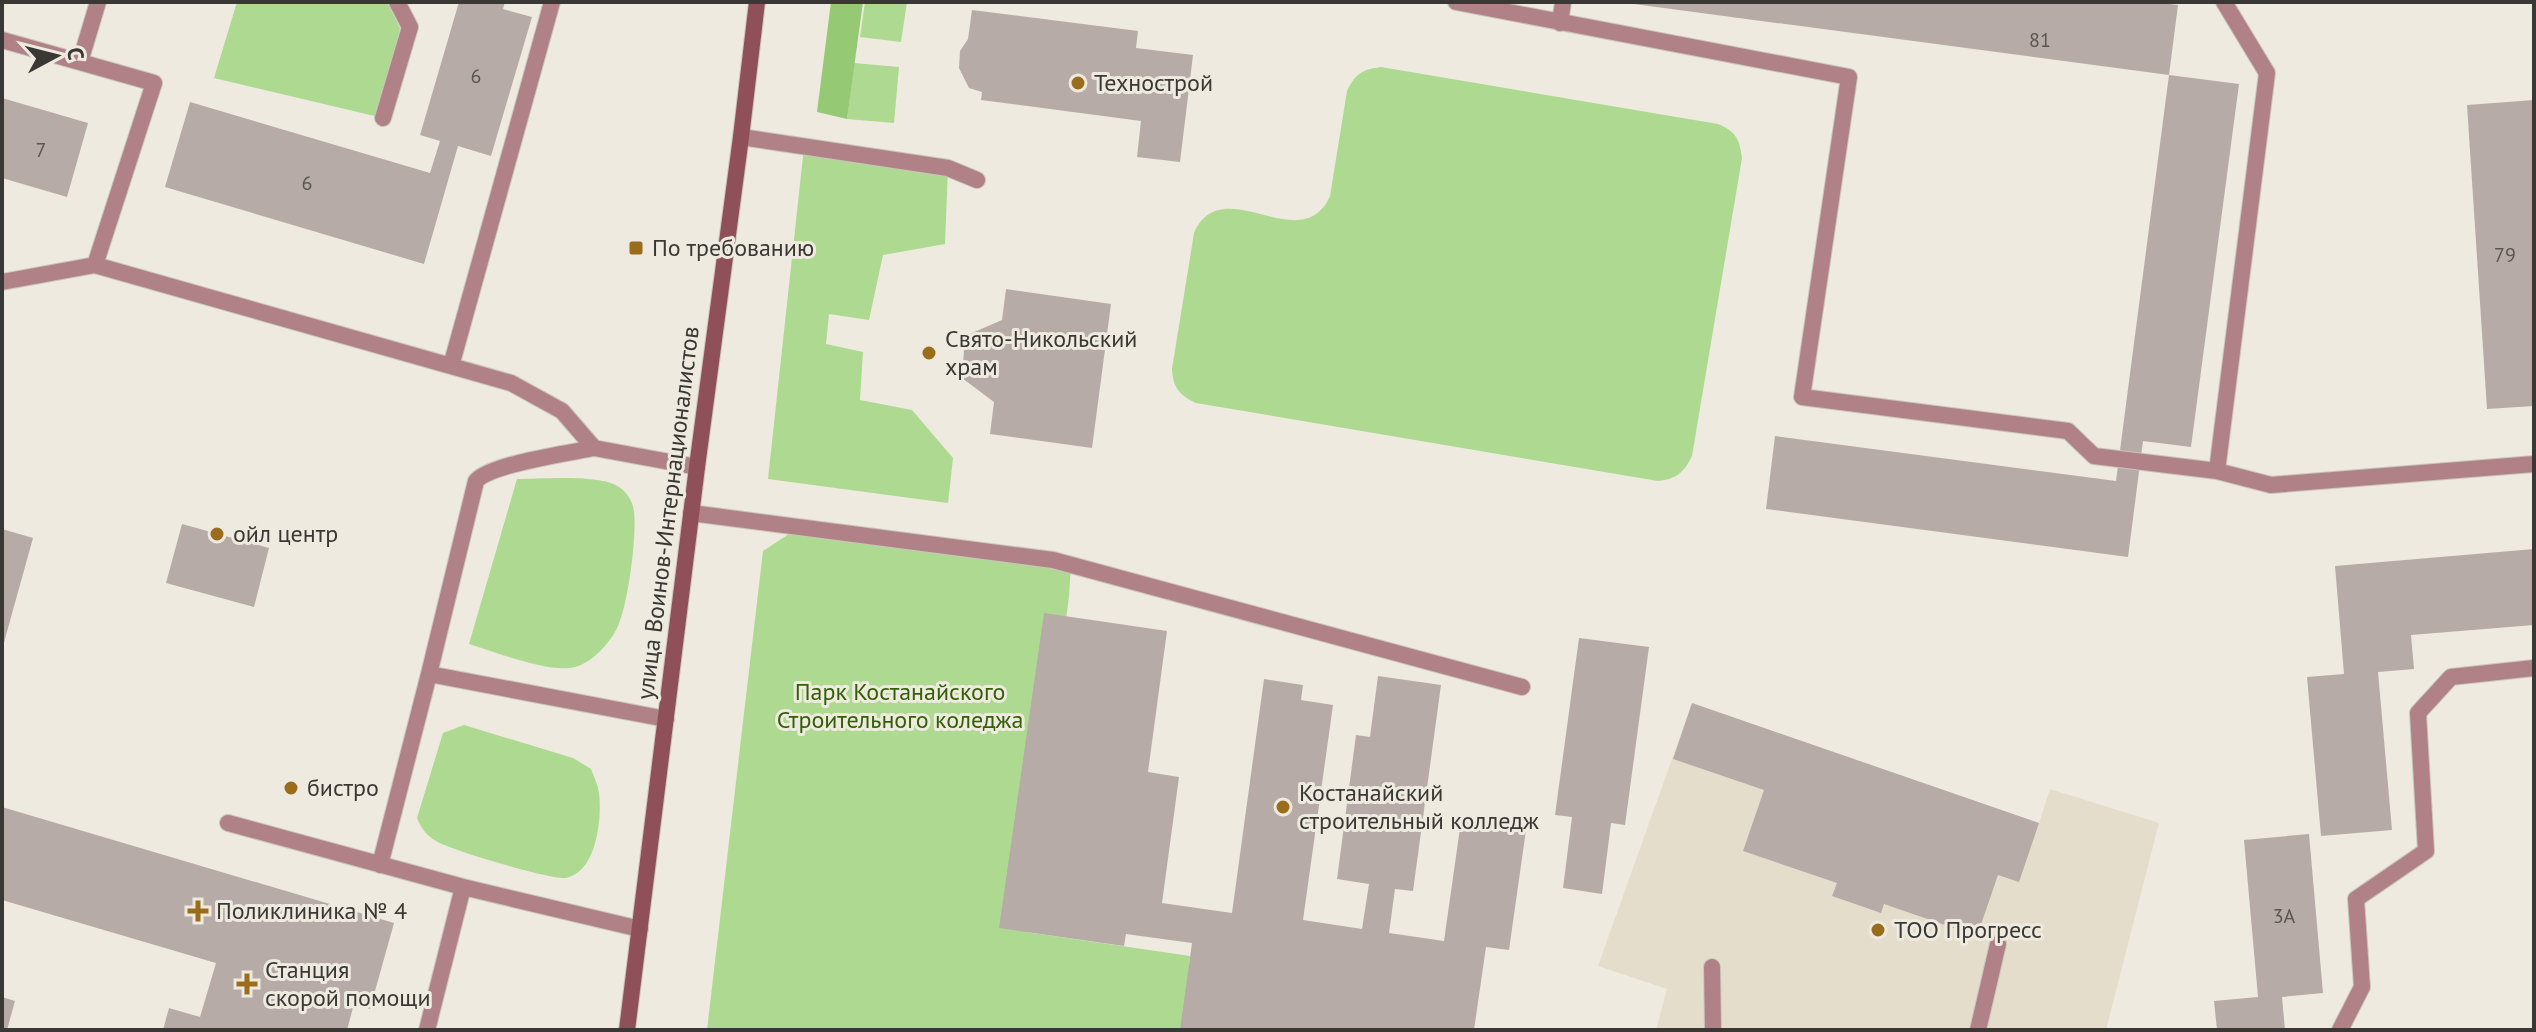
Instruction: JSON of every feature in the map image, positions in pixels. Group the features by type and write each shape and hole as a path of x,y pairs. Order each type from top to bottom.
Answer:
{"street":[{"name":"улица Воинов-Интернационалистов","path":"627,1030 757,2"}],"lane":[{"path":"80,62 98,2"},
{"path":"383,118 410,27 397,2"},
{"path":"451,366 552,2"},
{"path":"1456,2 1849,77 1802,397 2068,431 2094,456 2217,471 2271,485 2534,464"},
{"path":"1560,23 1563,2"},
{"path":"2217,471 2267,73 2224,2"},
{"path":"2,40 154,83 95,265"},
{"path":"741,137 948,168 977,180"},
{"path":"2,282 95,265 511,383 562,411 594,448"},
{"path":"380,865 476,481 482,474 594,448 697,467"},
{"path":"691,513 1053,560 1522,687"},
{"path":"2340,1030 2362,987 2356,899 2426,851 2418,713 2451,677 2534,668"},
{"path":"429,674 666,719"},
{"path":"228,823 463,887 640,929"},
{"path":"427,1030 463,887"},
{"path":"1978,1030 1998,944"},
{"path":"1712,967 1713,1030"}],"shaded area":[{"path":"1692,703 2039,823 2050,789 2159,823 2106,1030 1656,1030 1667,989 1598,966"}],"green space":[{"path":"237,2 387,2 400,28 383,118 214,78"},
{"path":"831,2 863,2 847,119 817,112"},
{"path":"865,2 907,2 901,42 860,37"},
{"path":"854,63 899,67 894,123 847,119"},
{"path":"1381,67 1718,124 1736,136 1742,158 1692,456 1679,474 1658,481 1196,403 1178,390 1172,369 1194,233 1207,216 1223,209 1301,220 1317,213 1330,196 1347,91 1360,73"},
{"path":"804,147 948,168 945,244 883,255 869,320 829,314 826,344 863,352 860,400 912,410 953,458 948,503 768,479"},
{"path":"517,479 599,480 619,487 632,505 635,523 633,553 622,616 606,645 588,661 575,667 538,665 469,644"},
{"name":"Парк Костанайского Строительного коледжа","path":"789,534 1071,565 1026,932 1190,956 1183,1030 707,1030 763,551"},
{"path":"464,725 573,758 591,769 599,793 598,829 591,855 576,874 557,877 501,864 445,845 424,831 417,818 443,733"}],"building":[{"path":"459,2 505,2 503,9 532,17 491,156 458,146 424,264 165,187 190,102 430,173 440,141 420,135"},
{"path":"1634,2 2153,2 2178,5 2169,75"},
{"name":"Технострой","path":"972,10 1138,31 1136,48 1193,55 1180,162 1137,157 1141,121 981,100 982,92 969,88 959,68 960,51 968,39"},
{"path":"2169,75 2239,84 2191,447 2143,441 2128,557 1766,509 1775,436 2116,481"},
{"path":"2,98 88,123 67,197 2,178"},
{"path":"2534,100 2534,406 2487,409 2467,105"},
{"path":"1006,289 1111,304 1092,448 990,434 994,402 962,378 965,336 1002,320"},
{"path":"182,524 269,548 254,607 166,583"},
{"path":"2,529 33,538 3,646 2,646"},
{"path":"2534,549 2534,625 2411,635 2414,669 2378,672 2392,830 2321,836 2307,677 2344,674 2335,566"},
{"path":"1044,613 1167,631 1148,772 1179,777 1162,903 1232,913 1264,679 1303,685 1301,700 1333,705 1303,920 1362,929 1369,884 1337,879 1356,735 1370,737 1378,676 1441,685 1413,891 1395,889 1389,933 1444,941 1461,821 1526,830 1509,950 1486,947 1474,1030 1180,1030 1192,943 1126,934 1124,946 999,928"},
{"path":"1579,638 1649,647 1625,825 1611,823 1602,894 1563,888 1572,817 1555,815"},
{"path":"1692,703 2039,823 2019,882 1998,875 1977,936 1884,904 1881,913 1832,896 1837,883 1743,851 1764,790 1673,759"},
{"name":"Поликлиника № 4","path":"2,807 394,923 370,1009 354,1004 347,1030 163,1030 169,1008 200,1017 216,963 2,900"},
{"path":"2309,834 2323,993 2282,997 2285,1030 2217,1030 2214,1001 2258,997 2244,840"},
{"path":"2,997 15,1001 7,1030 2,1030"}],"place":[{"name":"Технострой","path":"1078,83"},
{"name":"По требованию","path":"636,248"},
{"name":"Свято-Никольский храм","path":"929,353"},
{"name":"ойл центр","path":"217,534"},
{"name":"бистро","path":"291,788"},
{"name":"Костанайский строительный колледж","path":"1283,807"},
{"name":"Поликлиника № 4","path":"198,911"},
{"name":"ТОО Прогресс","path":"1878,930"},
{"name":"Станция скорой помощи","path":"247,984"}]}
